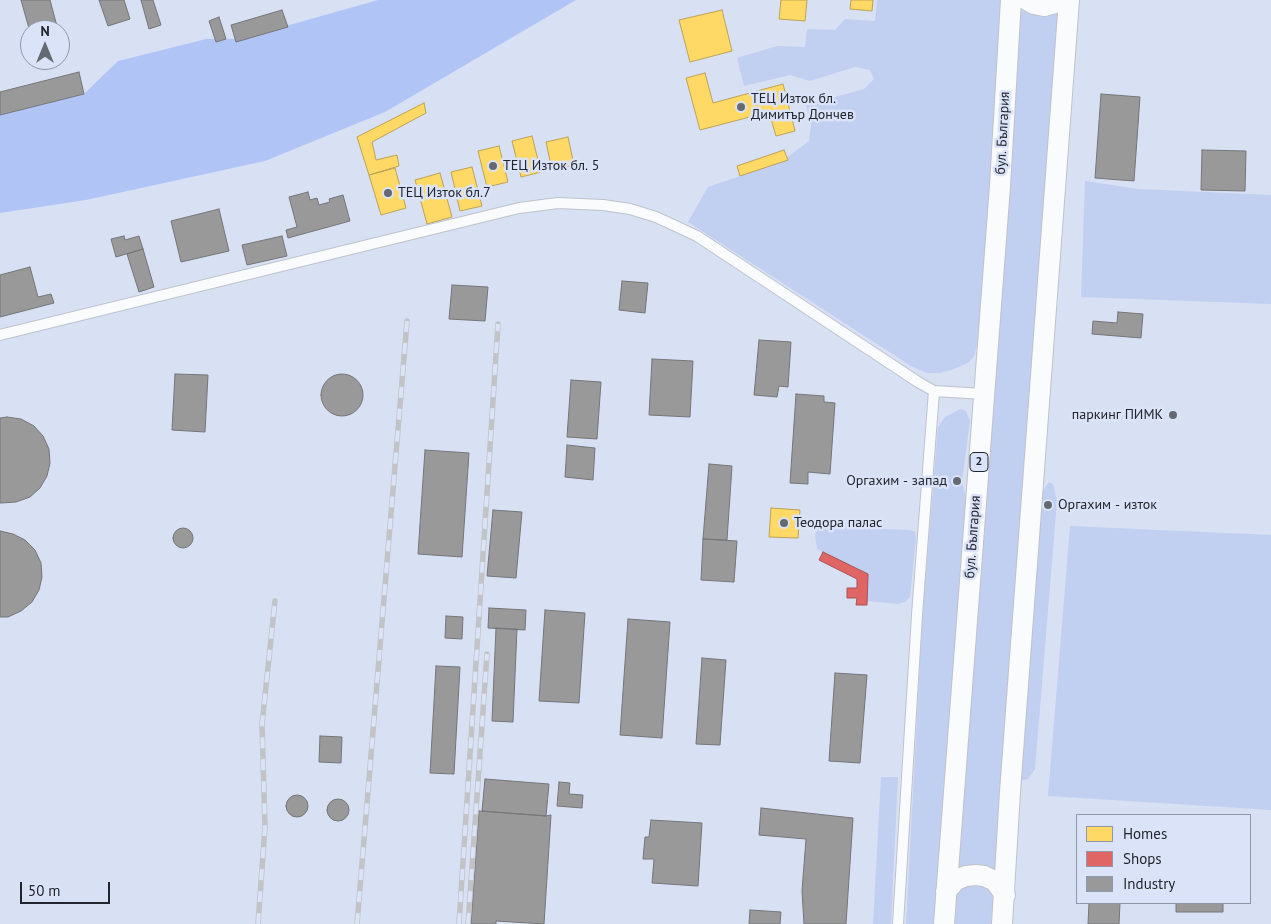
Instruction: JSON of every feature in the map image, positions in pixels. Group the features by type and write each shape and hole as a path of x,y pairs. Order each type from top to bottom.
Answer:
{"highway":[{"name":"бул. България","path":"944,924 1000,186 1010,0"},
{"path":"1027,0 1044,6 1059,0"},
{"path":"1002,924 1010,792 1069,0"},
{"path":"946,890 956,880 976,875 995,881 1005,895"}],"street":[{"path":"0,334 485,215 558,203 589,204 630,209 647,214 697,236 934,391 984,394"},
{"path":"898,924 917,615 934,391"}],"shaded area":[{"path":"0,0 1271,0 1271,924 0,924"},
{"path":"378,0 576,0 385,112 265,161 86,200 0,213 0,115 84,94 118,61 206,39 240,39"},
{"path":"877,0 1004,0 978,342 974,356 968,363 940,373 927,373 911,366 688,222 708,187 781,162 809,141 811,125 806,105 864,89 874,79 870,70 855,67 810,81 790,75 744,86 737,58 777,46 805,47 807,29 835,30 845,19 875,21"},
{"path":"1024,7 1057,10 1061,14 997,871 957,870 1019,12"},
{"path":"1085,181 1138,189 1271,195 1271,304 1081,297"},
{"path":"960,409 966,411 970,421 962,481 969,513 948,793 933,924 906,924 922,622 938,427 945,417"},
{"path":"1049,482 1053,484 1057,501 1035,769 1028,779 1019,781 1040,495"},
{"path":"821,526 910,530 915,532 910,597 905,602 898,604 867,601 868,574 817,549 815,534"},
{"path":"1070,526 1271,535 1271,810 1048,796"},
{"path":"881,777 898,777 891,924 873,924"},
{"path":"968,883 983,885 989,890 993,898 991,924 954,924 956,894 961,887"}],"building: Homes":[{"path":"781,0 807,0 805,21 779,19"},
{"path":"851,0 873,0 872,11 850,9"},
{"path":"722,10 732,51 690,62 679,20"},
{"name":"ТЕЦ Изток бл. Димитър Дончев","path":"705,73 713,103 783,84 795,131 776,136 769,112 700,130 686,78"},
{"path":"424,103 426,113 372,142 376,160 397,155 399,166 369,175 357,137"},
{"path":"532,136 541,172 521,177 512,141"},
{"path":"568,137 574,165 552,170 546,142"},
{"name":"ТЕЦ Изток бл. 5","path":"499,146 508,182 487,187 478,151"},
{"path":"784,150 788,160 740,176 737,166"},
{"path":"472,167 482,206 460,211 451,172"},
{"name":"ТЕЦ Изток бл.7","path":"395,168 406,208 381,215 369,175"},
{"path":"440,173 452,217 427,224 415,180"},
{"name":"Теодора палас","path":"771,508 800,510 798,538 769,537"}],"building: Shops":[{"path":"823,552 868,574 867,605 856,605 857,598 847,598 847,588 857,588 857,579 819,560"}],"building: Industry":[{"path":"21,0 50,0 55,20 27,20"},
{"path":"99,0 124,0 130,19 108,26"},
{"path":"141,0 153,0 161,25 149,29"},
{"path":"282,10 288,27 236,42 231,25"},
{"path":"219,17 226,39 216,42 209,21"},
{"path":"79,72 84,94 0,115 0,92"},
{"path":"1101,94 1140,97 1134,181 1095,178"},
{"path":"1202,150 1246,151 1245,191 1201,190"},
{"path":"308,192 310,200 317,198 319,205 330,202 329,199 343,195 350,221 288,238 286,230 297,227 289,197"},
{"path":"219,209 229,251 181,262 171,221"},
{"path":"124,236 125,240 139,236 143,249 116,257 111,239"},
{"path":"282,236 287,256 247,265 242,245"},
{"path":"143,249 154,287 139,292 127,254"},
{"path":"30,267 38,297 51,294 54,303 0,317 0,275"},
{"path":"622,281 648,283 645,313 619,310"},
{"path":"452,285 488,287 485,321 449,319"},
{"path":"1118,312 1143,314 1141,338 1092,334 1093,321 1117,323"},
{"path":"759,340 791,342 788,387 779,386 777,397 754,395"},
{"path":"652,359 693,361 690,417 649,415"},
{"path":"175,374 208,375 205,432 172,430"},
{"path":"342,374 357,380 363,395 357,410 342,416 327,410 321,395 327,380"},
{"path":"571,380 601,382 597,439 567,437"},
{"path":"796,394 824,396 824,402 835,403 830,474 808,472 808,484 790,483"},
{"path":"0,418 21,419 34,426 43,436 49,449 50,463 47,476 40,488 30,497 16,502 0,503"},
{"path":"567,445 595,448 593,480 565,477"},
{"path":"425,450 469,453 462,557 418,554"},
{"path":"709,464 732,466 727,540 703,539"},
{"path":"493,510 522,512 516,578 487,576"},
{"path":"179,528 187,528 193,534 193,542 187,548 179,548 173,542 173,534"},
{"path":"0,531 13,534 25,540 35,550 41,563 42,577 39,590 32,602 21,611 8,617 0,617"},
{"path":"703,539 737,541 734,582 701,580"},
{"path":"489,608 526,610 525,630 488,628"},
{"path":"545,610 585,613 579,703 539,701"},
{"path":"446,616 463,617 462,639 445,638"},
{"path":"628,619 670,622 662,738 620,735"},
{"path":"496,628 517,629 513,722 492,721"},
{"path":"702,658 726,660 720,745 696,744"},
{"path":"436,666 460,667 454,774 430,773"},
{"path":"835,673 867,675 860,763 829,761"},
{"path":"320,736 342,737 341,763 319,762"},
{"path":"485,779 549,784 546,816 482,811"},
{"path":"559,782 570,783 569,794 583,795 582,808 557,806"},
{"path":"297,795 307,802 308,806 301,816 297,817 287,810 286,806 293,796"},
{"path":"338,799 348,806 349,810 342,820 338,821 328,814 327,810 334,800"},
{"path":"761,808 853,818 846,924 804,924 802,891 806,839 759,835"},
{"path":"479,811 551,815 544,924 496,921 496,924 471,924"},
{"path":"651,820 702,823 698,886 652,883 654,859 643,859 645,837 649,837"},
{"path":"1089,904 1120,904 1119,924 1088,924"},
{"path":"1176,904 1223,904 1223,912 1176,912"},
{"path":"750,910 781,912 780,924 749,924"}],"railway":[{"path":"357,924 407,321"},
{"path":"459,924 498,324"},
{"path":"258,924 265,827 262,724 275,601"},
{"path":"468,924 487,654"}],"place":[{"name":"ТЕЦ Изток бл. Димитър Дончев","path":"741,107"},
{"name":"ТЕЦ Изток бл. 5","path":"493,166"},
{"name":"ТЕЦ Изток бл.7","path":"388,193"},
{"name":"паркинг ПИМК","path":"1173,415"},
{"name":"Оргахим - запад","path":"957,481"},
{"name":"Оргахим - изток","path":"1048,505"},
{"name":"Теодора палас","path":"784,523"}]}
